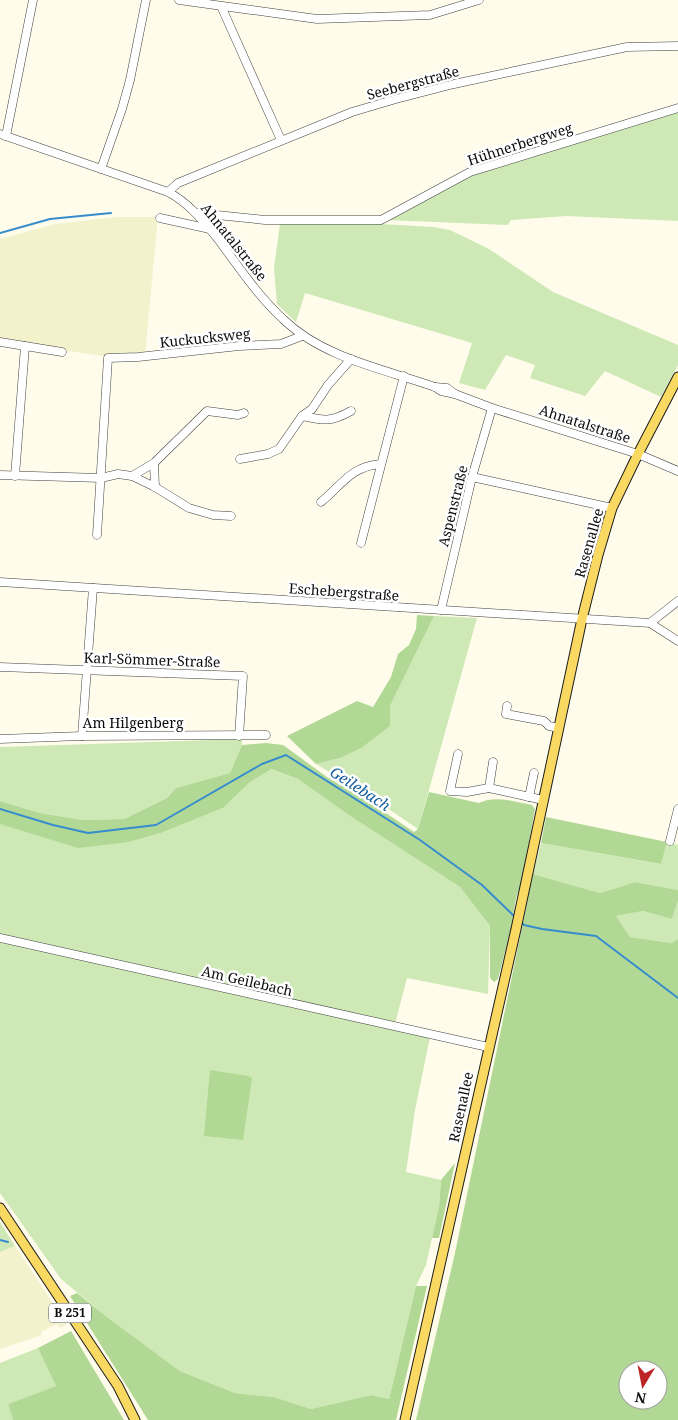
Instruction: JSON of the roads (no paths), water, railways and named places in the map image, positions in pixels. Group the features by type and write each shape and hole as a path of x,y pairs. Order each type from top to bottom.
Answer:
{"main road":[{"name":"Rasenallee","path":"405,1420 516,929 582,619 598,555 612,508 678,377"},
{"name":"B 251","path":"0,1208 118,1386 135,1420"}],"street":[{"path":"3,135 33,0"},
{"path":"101,169 122,109 132,72 146,0"},
{"path":"179,0 317,18 430,15 478,0"},
{"path":"221,6 281,140"},
{"name":"Seebergstraße","path":"168,192 178,183 352,112 454,84 627,47 678,46"},
{"name":"Hühnerbergweg","path":"197,213 265,220 381,220 470,172 678,108"},
{"name":"Ahnatalstraße","path":"3,135 177,196 197,213 267,302 282,319 302,336 350,359 435,387 448,388 455,394 492,408 638,454 678,471"},
{"path":"160,218 210,229"},
{"name":"Kuckucksweg","path":"101,478 108,358 281,344 302,336"},
{"path":"0,342 62,352"},
{"path":"15,476 25,346"},
{"path":"240,458 268,454 278,449 302,416 312,409 328,385 350,359"},
{"path":"361,543 404,376"},
{"name":"Aspenstraße","path":"441,610 472,477 492,408"},
{"path":"132,476 154,463 207,411 238,415 244,413"},
{"path":"302,416 334,420 351,411"},
{"path":"154,463 155,487"},
{"path":"321,502 348,475 366,466 380,464"},
{"path":"0,475 101,478 118,474 132,476 155,487 189,508 213,515 231,516"},
{"path":"472,477 612,508"},
{"path":"97,535 101,478"},
{"name":"Eschebergstraße","path":"0,582 650,623"},
{"path":"82,736 93,588"},
{"path":"678,600 650,623 678,641"},
{"name":"Karl-Sömmer-Straße","path":"0,667 243,676 239,736"},
{"path":"507,706 506,714 544,721 549,726 559,728"},
{"name":"Am Hilgenberg","path":"0,739 82,736 266,735"},
{"path":"458,754 450,791 467,792 489,788 543,800"},
{"path":"489,788 493,762"},
{"path":"529,797 534,773"},
{"path":"670,841 678,809"},
{"name":"Am Geilebach","path":"0,938 488,1047"}],"waterway":[{"path":"0,233 50,219 111,213"},
{"name":"Geilebach","path":"0,809 88,833 156,825 262,764 286,755 420,840 482,885 515,917"},
{"name":"Geilebach","path":"521,922 524,925 542,929 596,936 678,998"},
{"path":"0,1240 8,1242"}]}
